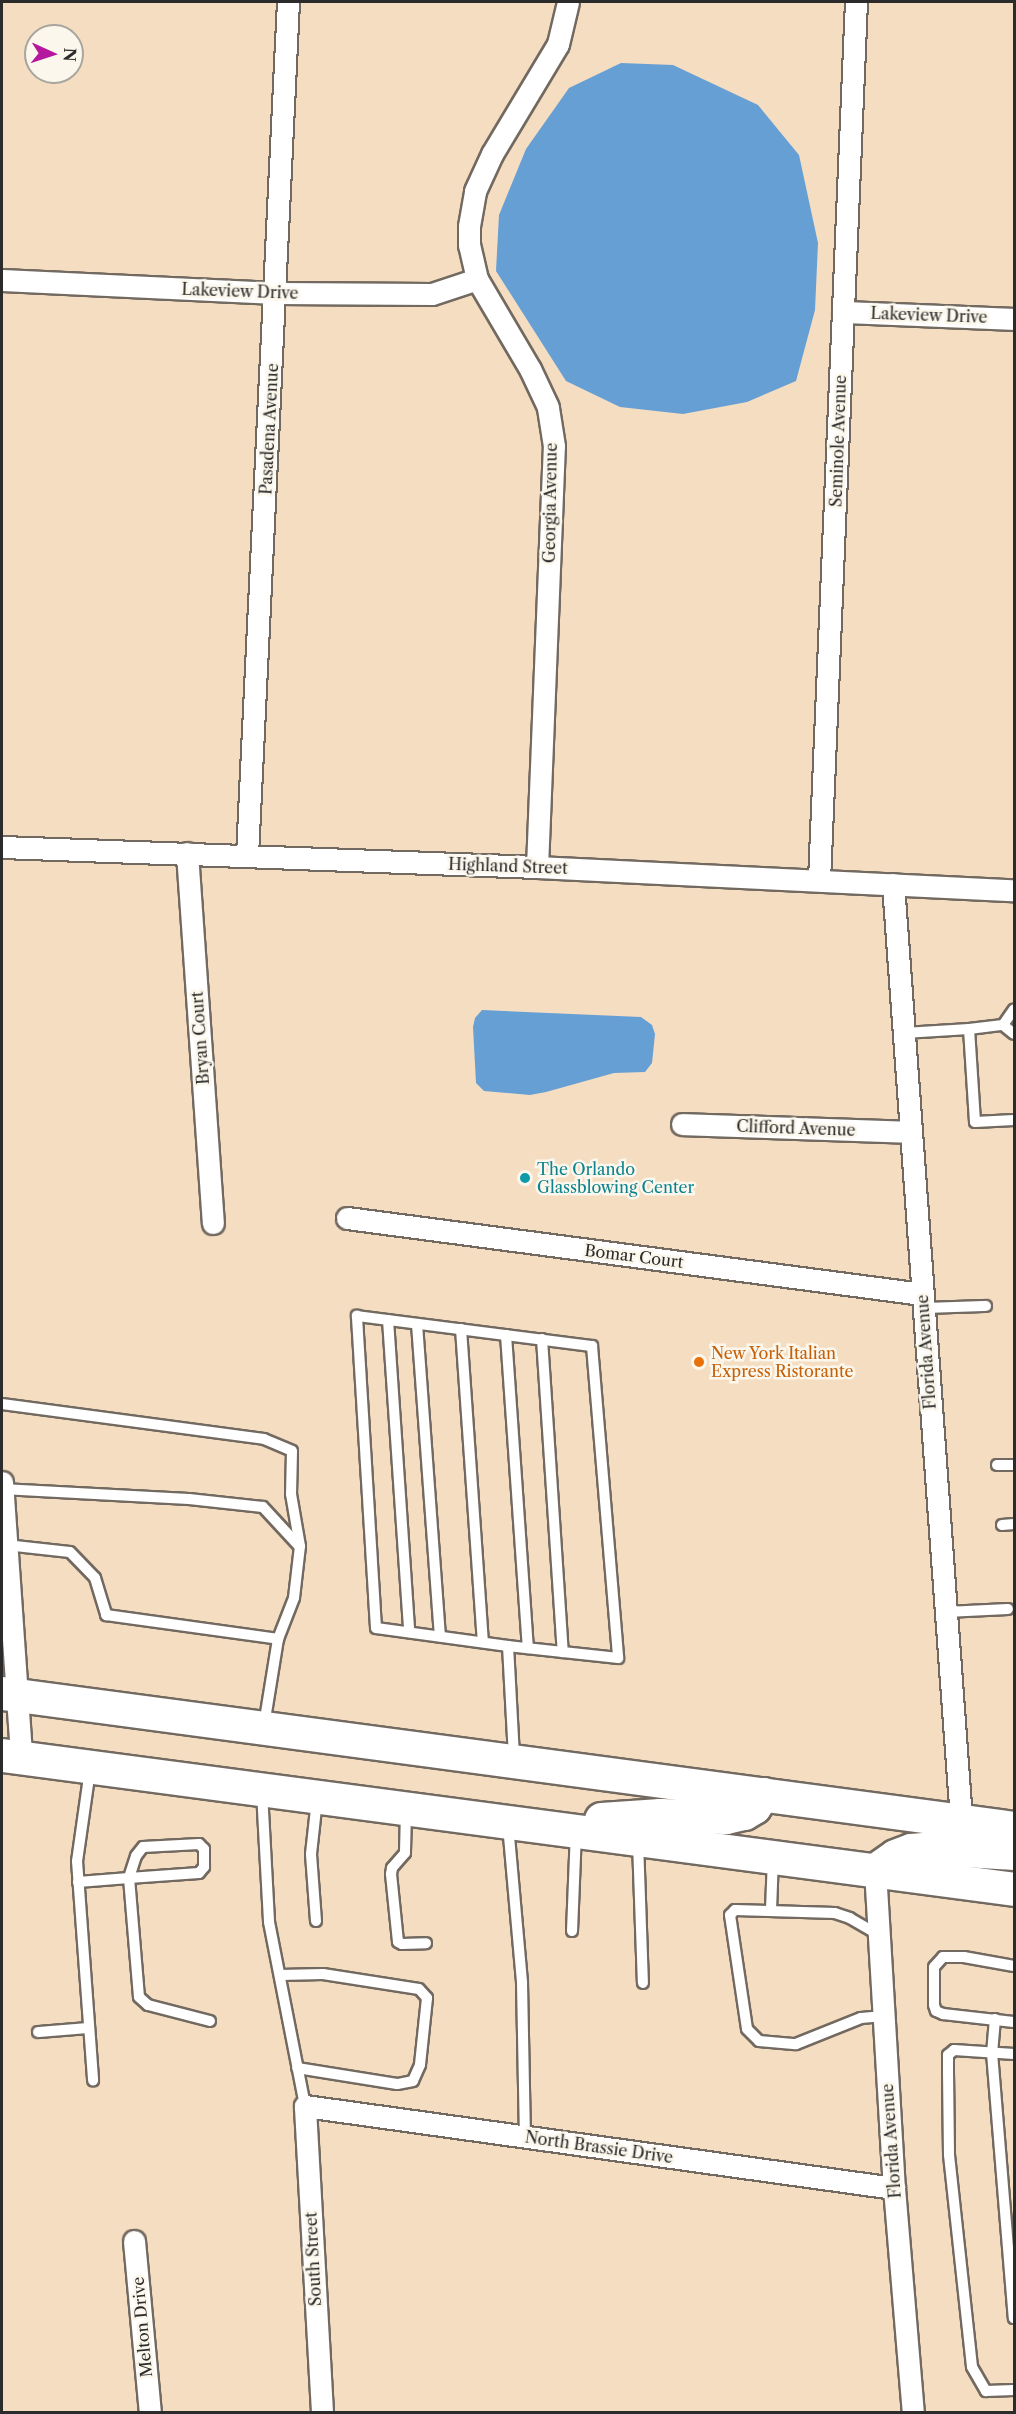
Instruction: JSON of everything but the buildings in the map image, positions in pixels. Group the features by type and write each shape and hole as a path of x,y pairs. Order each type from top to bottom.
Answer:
{"main road":[{"path":"9,1694 1014,1828"},
{"path":"11,1756 1014,1889"},
{"path":"516,1822 660,1815 726,1817 744,1813 754,1807 763,1794"},
{"path":"875,1870 895,1856 911,1850 933,1848 1014,1853"}],"street":[{"name":"Pasadena Avenue","path":"247,855 276,293 288,2"},
{"name":"Georgia Avenue","path":"537,867 554,446 548,406 530,369 477,279 469,245 469,226 475,191 492,154 558,44 568,2"},
{"name":"Seminole Avenue","path":"819,880 856,2"},
{"name":"Lakeview Drive","path":"2,280 276,293 432,294 477,279"},
{"name":"Lakeview Drive","path":"843,312 1014,319"},
{"name":"Highland Street","path":"2,847 537,867 1014,890"},
{"name":"Bryan Court","path":"187,854 213,1223"},
{"name":"Florida Avenue","path":"893,884 961,1820"},
{"name":"Clifford Avenue","path":"682,1124 911,1132"},
{"name":"Bomar Court","path":"347,1218 922,1301"},
{"path":"2,1482 6,1545 11,1756"},
{"name":"Florida Avenue","path":"875,1870 894,2188 913,2412"},
{"name":"North Brassie Drive","path":"305,2106 894,2188"},
{"name":"South Street","path":"305,2106 322,2412"},
{"name":"Melton Drive","path":"134,2241 150,2412"}],"lane":[{"path":"1003,1025 1014,1009"},
{"path":"904,1033 1003,1025 1014,1034"},
{"path":"969,1029 975,1122 1014,1120"},
{"path":"922,1301 986,1306"},
{"path":"357,1316 417,1324 592,1346 618,1658 376,1628 357,1316"},
{"path":"388,1320 409,1632"},
{"path":"417,1324 440,1636"},
{"path":"461,1329 483,1642"},
{"path":"506,1335 528,1648"},
{"path":"542,1339 563,1652"},
{"path":"2,1404 264,1439 292,1451 291,1494 300,1546 294,1598 278,1639 263,1728"},
{"path":"997,1465 1014,1465"},
{"path":"2,1489 189,1499 263,1507 300,1546"},
{"path":"1002,1525 1014,1524"},
{"path":"6,1545 70,1552 95,1578 106,1615 278,1639"},
{"path":"946,1612 1008,1610"},
{"path":"508,1646 514,1761"},
{"path":"91,1766 76,1861 93,2080"},
{"path":"262,1789 269,1922 305,2106"},
{"path":"316,1921 311,1854 317,1796"},
{"path":"407,1808 405,1854 392,1868 391,1874 398,1942 402,1944 426,1943"},
{"path":"516,1822 525,2136"},
{"path":"572,1931 576,1830"},
{"path":"638,1838 643,1983"},
{"path":"78,1882 129,1878 199,1874 204,1867 204,1849 199,1844 143,1847 136,1856 129,1878 139,1997 148,2005 210,2021"},
{"path":"771,1910 773,1856"},
{"path":"879,1935 850,1918 835,1913 735,1910 730,1915 747,2030 759,2041 796,2044 861,2018 884,2016"},
{"path":"1014,1966 949,1956 938,1960 934,1967 936,2011 1014,2022"},
{"path":"280,1975 323,1974 419,1989 427,1998 420,2065 413,2081 397,2084 297,2068"},
{"path":"995,2019 992,2053 1014,2318"},
{"path":"38,2032 89,2028"},
{"path":"1014,2054 954,2050 948,2055 950,2155 972,2367 986,2391 1014,2390"}],"water":[{"path":"621,63 673,65 758,105 799,155 818,243 815,310 796,381 747,402 683,414 620,407 566,381 496,271 499,215 526,149 569,88"},
{"path":"482,1010 641,1017 652,1025 655,1034 652,1063 645,1072 614,1073 530,1095 484,1091 476,1083 473,1027 475,1018"}],"place":[{"name":"The Orlando Glassblowing Center","path":"525,1178"},
{"name":"New York Italian Express Ristorante","path":"699,1362"}]}
